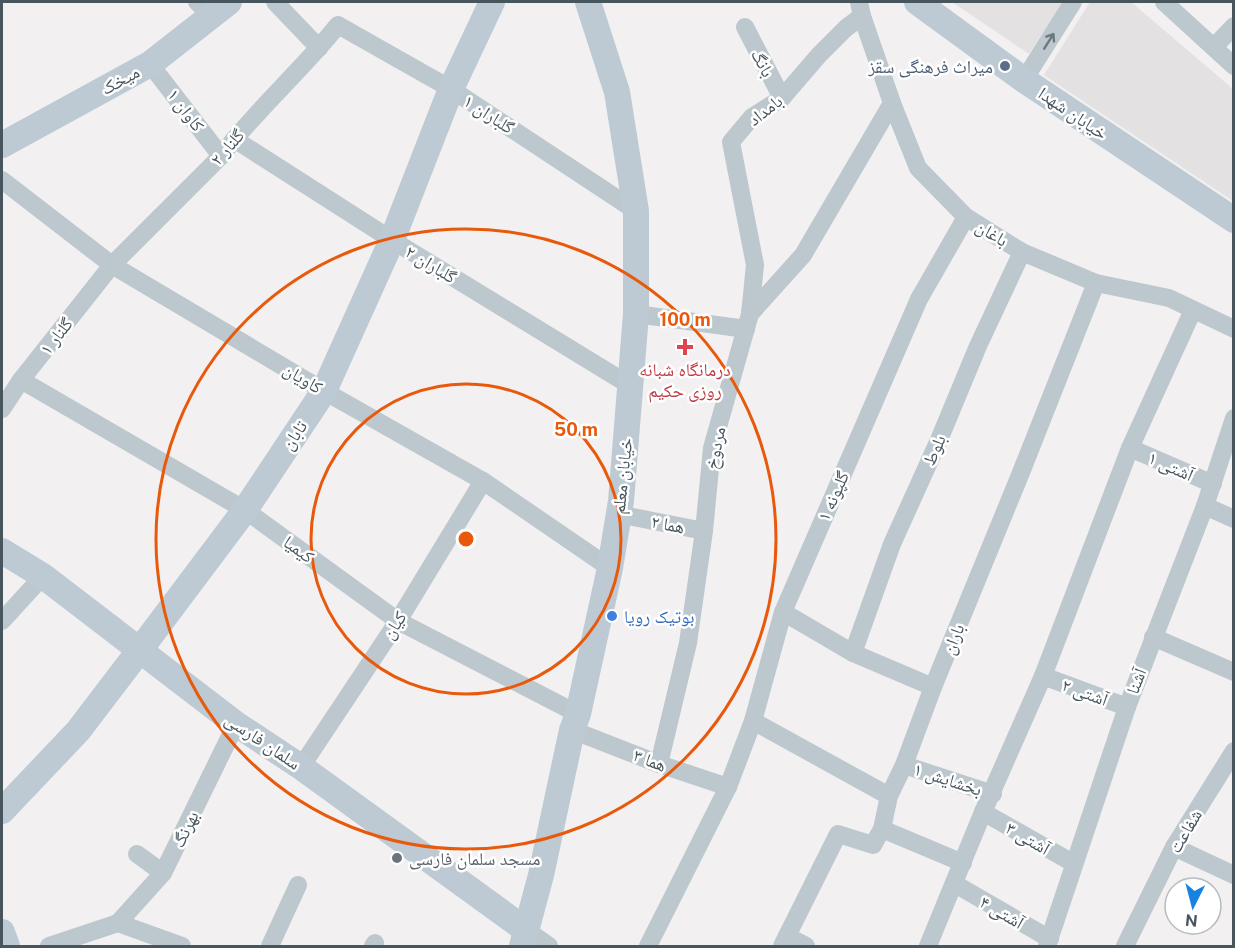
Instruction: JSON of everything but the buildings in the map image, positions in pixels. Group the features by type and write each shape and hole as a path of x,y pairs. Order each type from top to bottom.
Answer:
{"street":[{"path":"275,2 319,48"},
{"name":"تابان","path":"2,812 78,731 245,510 324,391 392,240 451,89 492,2"},
{"name":"خیابان معلم","path":"524,938 541,875 610,568 621,501 636,314 636,211 617,92 588,2"},
{"name":"خیابان شهدا","path":"917,2 1024,80 1233,220"},
{"path":"1024,80 1073,2"},
{"path":"1164,2 1233,66"},
{"name":"میخک","path":"2,145 150,64 213,6"},
{"name":"بامداد","path":"748,322 755,265 731,142 752,117 782,99 825,48 846,28 860,9"},
{"name":"باغان","path":"860,9 892,103 918,168 966,217 1022,252 1096,283 1169,298 1233,329"},
{"name":"گلنار ۲","path":"112,265 221,156 338,26"},
{"name":"گلباران ۱","path":"338,26 451,89 636,211"},
{"path":"1214,47 1233,26"},
{"name":"بانگ","path":"745,27 782,99"},
{"name":"کاوان ۱","path":"150,64 221,156"},
{"name":"مردوخ","path":"659,764 688,643 704,531 712,448 748,322 803,255 892,103"},
{"name":"گلباران ۲","path":"234,139 392,240 631,386"},
{"name":"کاویان","path":"2,180 112,265 324,391 483,481 610,568"},
{"name":"گلپونه ۱","path":"648,946 728,787 753,721 783,612 919,299 966,217"},
{"name":"بلوط","path":"853,652 892,544 978,346 1022,252"},
{"name":"گلنار ۱","path":"2,409 21,380 112,265"},
{"name":"باران","path":"882,829 889,796 904,765 933,687 1096,283"},
{"path":"928,946 1042,676 1130,448 1193,310"},
{"path":"636,314 748,322"},
{"name":"کیمیا","path":"21,380 245,510 398,621 575,722"},
{"name":"آشنا","path":"1048,943 1126,707 1213,484 1229,450 1233,418"},
{"name":"آشتی ۱","path":"1130,448 1213,484"},
{"name":"کیان","path":"301,767 398,621 483,481"},
{"path":"1205,506 1233,519"},
{"name":"هما ۲","path":"633,518 704,531"},
{"name":"سلمان فارسی","path":"2,551 43,576 236,724 301,767 524,938"},
{"path":"2,621 43,576"},
{"path":"783,612 853,652 933,687"},
{"path":"1153,637 1233,672"},
{"name":"آشتی ۲","path":"1042,676 1126,707"},
{"path":"753,721 889,796"},
{"name":"هما ۳","path":"575,722 659,764 728,787"},
{"name":"بهرنگ","path":"118,923 163,873 236,724"},
{"name":"شفاعت","path":"1125,946 1174,847 1233,751"},
{"name":"بخشایش ۱","path":"904,765 993,794"},
{"name":"آشتی ۳","path":"983,812 1073,863"},
{"path":"806,946 785,941 838,834 873,845 882,829 963,863"},
{"path":"1174,847 1233,875"},
{"path":"137,854 163,873"},
{"name":"آشتی ۴","path":"955,884 1048,943"},
{"path":"270,946 298,885"},
{"path":"49,946 118,923 182,946"},
{"path":"2,932 7,946"},
{"path":"524,938 549,946"}],"shaded area":[{"path":"952,2 1063,2 1029,54"},
{"path":"1090,2 1131,2 1233,89 1233,201 1044,75"}],"place":[{"name":"میراث فرهنگی سقز","path":"1005,66"},
{"name":"درمانگاه شبانه روزی حکیم","path":"685,347"},
{"name":"بوتیک رویا","path":"612,616"},
{"name":"مسجد سلمان فارسی","path":"397,858"}]}
